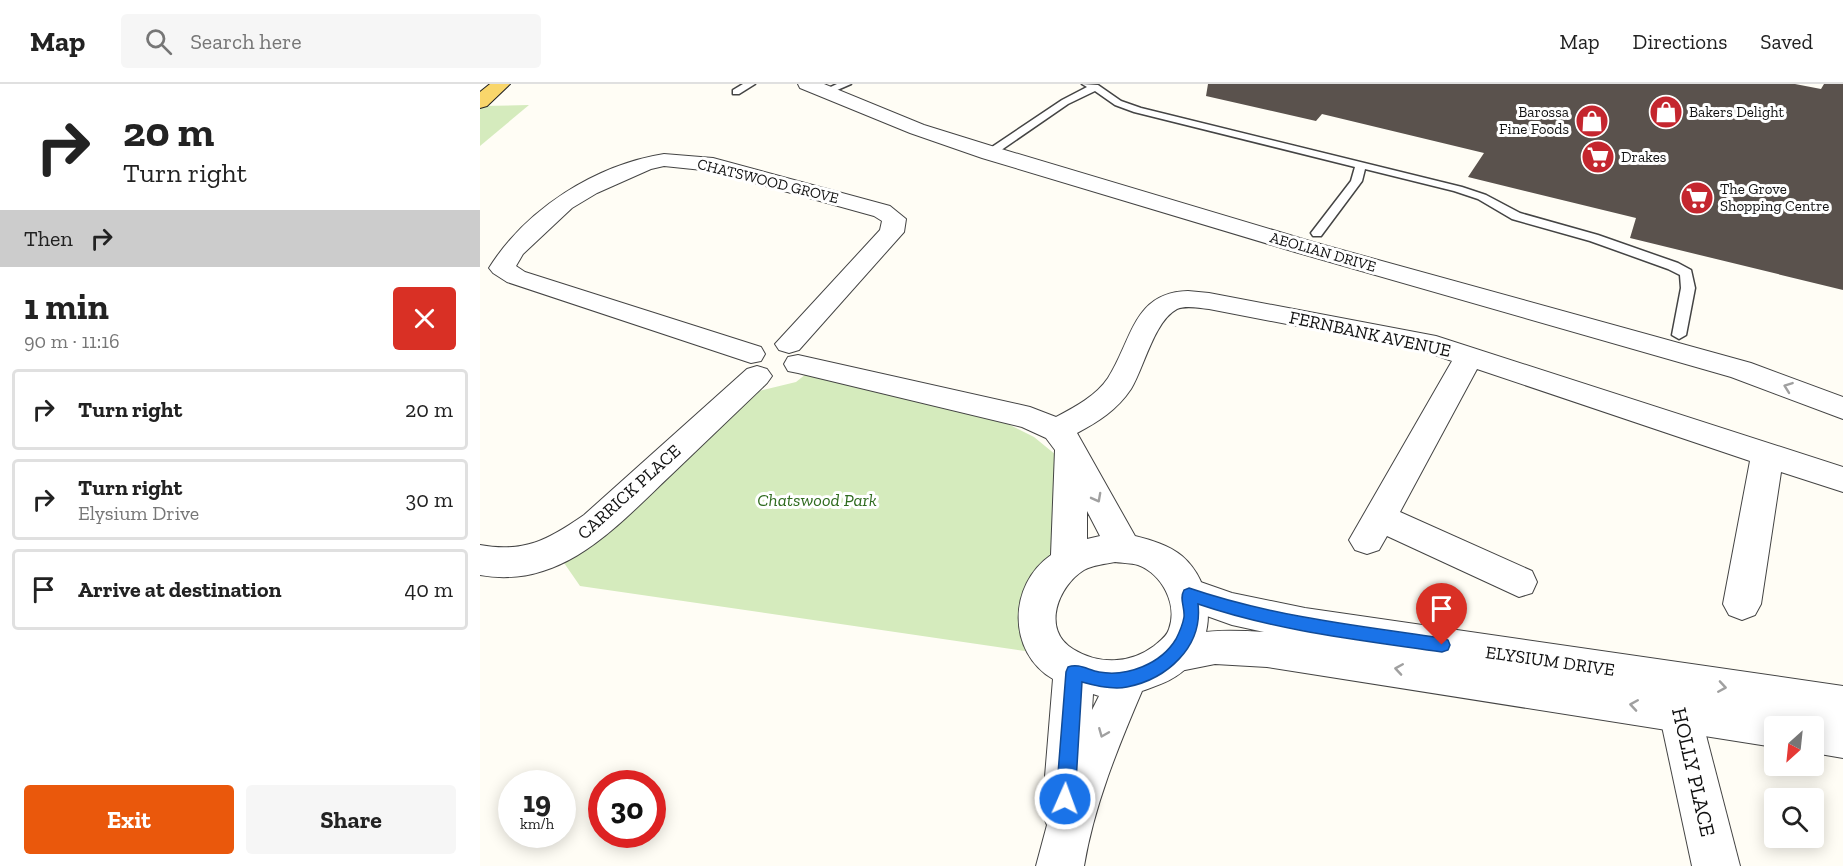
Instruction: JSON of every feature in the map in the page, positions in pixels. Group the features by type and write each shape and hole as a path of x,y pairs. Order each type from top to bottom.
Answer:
{"main road":[{"path":"480,102 501,84"}],"street":[{"name":"AEOLIAN DRIVE","path":"831,86 917,129 1065,164 1317,233 1766,358 1843,386"},
{"name":"AEOLIAN DRIVE","path":"998,148 1304,247 1730,367 1843,408"},
{"name":"CHATSWOOD GROVE","path":"506,261 513,250 564,202 589,188 646,163 664,160 714,165 882,211 894,219 892,232 793,354"},
{"path":"480,264 506,261"},
{"path":"506,261 502,268 516,277 754,365 776,376 788,372 793,354 1030,418 1064,439 1124,549"},
{"name":"FERNBANK AVENUE","path":"1064,439 1119,385 1156,311 1169,303 1183,299 1209,301 1426,342 1843,480"},
{"path":"1469,356 1374,529 1519,582"},
{"name":"CARRICK PLACE","path":"480,560 513,564 544,556 569,545 596,525 754,365"},
{"path":"1064,439 1069,561"},
{"path":"1742,604 1767,455"},
{"path":"1115,548 1142,552 1161,560 1178,576 1189,594 1192,617 1185,640 1175,654 1156,669 1127,679 1100,680 1074,672 1054,659 1041,641 1036,620 1038,602 1047,581 1069,561 1093,551 1115,548"},
{"name":"ELYSIUM DRIVE","path":"1189,594 1232,609 1305,625 1676,695 1764,724"},
{"name":"ELYSIUM DRIVE","path":"1175,654 1215,647 1267,650 1676,695 1843,705"},
{"path":"1063,853 1065,778 1074,672"},
{"path":"1063,853 1101,737 1127,679"},
{"name":"HOLLY PLACE","path":"1676,695 1716,866"},
{"path":"1824,735 1843,738"}],"lane":[{"path":"736,92 750,84"},
{"path":"998,148 1091,86 1118,103 1138,110 1474,194 1516,216 1594,238 1673,266 1686,273 1688,288 1680,335"},
{"path":"1317,233 1356,180 1361,165"}],"green space":[{"path":"529,105 480,146 480,106"},
{"name":"Chatswood Park","path":"806,374 1004,422 1034,437 1056,455 1060,515 1039,653 580,586 562,560 587,546 759,391 796,382"}],"building":[{"name":"The Grove Shopping Centre","path":"1208,84 1795,84 1821,89 1824,84 1843,84 1843,290 1630,238 1636,218 1468,177 1484,153 1322,114 1316,121 1206,96"}],"place":[{"name":"Bakers Delight","path":"1666,112"},
{"name":"Barossa Fine Foods","path":"1592,121"},
{"name":"Drakes","path":"1598,157"},
{"name":"The Grove Shopping Centre","path":"1697,198"}],"route":[{"path":"1065,799 1074,672 1100,680 1127,679 1156,669 1175,654 1185,640 1192,617 1189,594 1232,609 1305,625 1442,645"}]}
